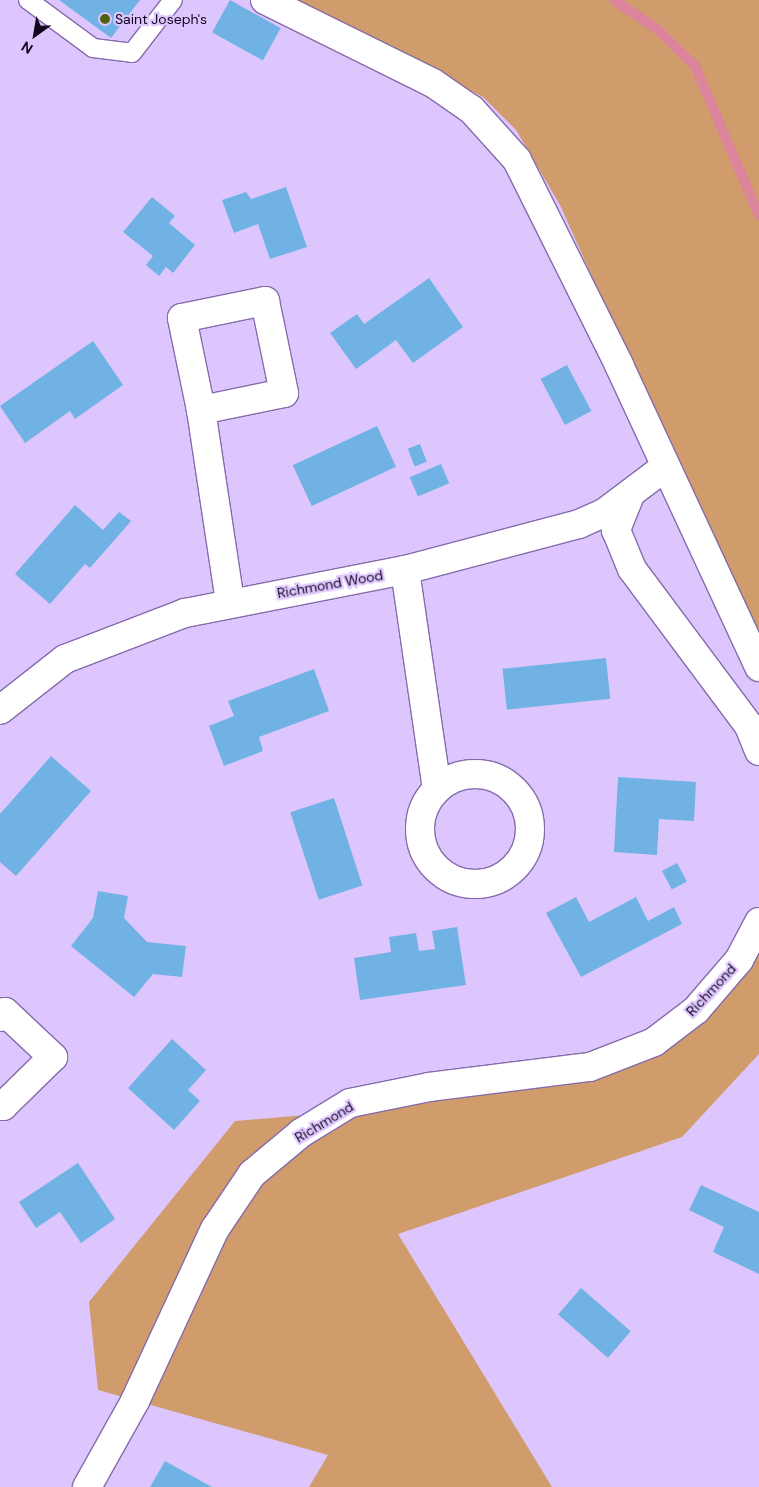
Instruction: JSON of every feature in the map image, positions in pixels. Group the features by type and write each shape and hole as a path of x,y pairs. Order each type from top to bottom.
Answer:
{"street":[{"path":"264,0 432,83 472,110 496,133 517,160 547,214 664,468 759,667"},
{"path":"201,410 284,393 265,301 182,318 201,410 230,602"},
{"name":"Richmond Wood","path":"0,710 65,659 185,613 230,602 405,570 578,524 630,495 664,468"},
{"path":"630,495 616,530 632,570 749,726 759,751"},
{"path":"405,570 437,789 426,803 420,836 435,867 465,884 482,884 500,878 516,867 526,852 530,833 528,815 520,798 507,784 490,776 471,774 453,779 437,789"},
{"name":"Richmond","path":"87,1487 135,1402 215,1229 252,1174 301,1133 350,1104 429,1087 590,1067 654,1042 696,1010 739,960 759,922"},
{"path":"0,1103 3,1106 53,1057 2,1011"}],"lane":[{"path":"28,0 94,48 132,53 174,0"}],"shaded area":[{"path":"293,0 759,0 759,650 560,205 516,130 483,97"},
{"path":"759,946 759,1054 682,1137 398,1234 552,1487 309,1487 328,1455 98,1390 89,1302 235,1121 364,1110 626,1066"}],"building":[{"name":"Saint Joseph's","path":"59,0 140,0 111,38"},
{"path":"230,0 281,28 263,60 212,32"},
{"path":"286,187 307,247 270,259 258,224 234,233 222,200 246,192 251,199"},
{"path":"152,197 175,216 169,223 195,245 173,273 166,267 159,276 146,265 153,256 123,232"},
{"path":"429,278 463,327 413,363 396,340 356,369 330,333 357,314 364,324"},
{"path":"93,341 123,385 75,419 70,411 25,443 0,406"},
{"path":"567,365 591,411 565,425 541,379"},
{"path":"377,426 396,467 312,506 293,465"},
{"path":"420,444 427,462 415,466 408,449"},
{"path":"441,464 449,483 418,497 410,477"},
{"path":"75,505 103,530 119,512 131,521 90,568 85,564 50,604 15,574"},
{"path":"606,658 610,699 507,710 503,669"},
{"path":"314,669 329,711 259,737 263,751 224,766 209,726 234,716 228,701"},
{"path":"51,756 91,791 16,876 0,862 0,814"},
{"path":"618,777 696,782 694,821 659,819 657,855 614,852"},
{"path":"334,798 362,885 319,900 290,812"},
{"path":"677,863 687,882 672,890 662,871"},
{"path":"98,891 128,896 124,918 147,942 186,946 182,977 153,974 134,997 71,946 93,918"},
{"path":"576,897 589,922 636,897 648,921 674,907 682,924 581,977 546,913"},
{"path":"457,927 466,985 360,1000 354,958 391,952 389,937 416,933 419,951 435,949 432,931"},
{"path":"172,1039 206,1070 188,1090 200,1101 174,1130 128,1088"},
{"path":"78,1163 115,1219 81,1243 60,1212 36,1228 19,1202"},
{"path":"701,1185 759,1212 759,1274 713,1252 724,1227 689,1210"},
{"path":"581,1288 631,1331 608,1358 558,1314"},
{"path":"165,1461 212,1487 150,1487"}],"waterway":[{"path":"614,0 657,29 695,66 759,215"}],"place":[{"name":"Saint Joseph's","path":"105,19"}]}
